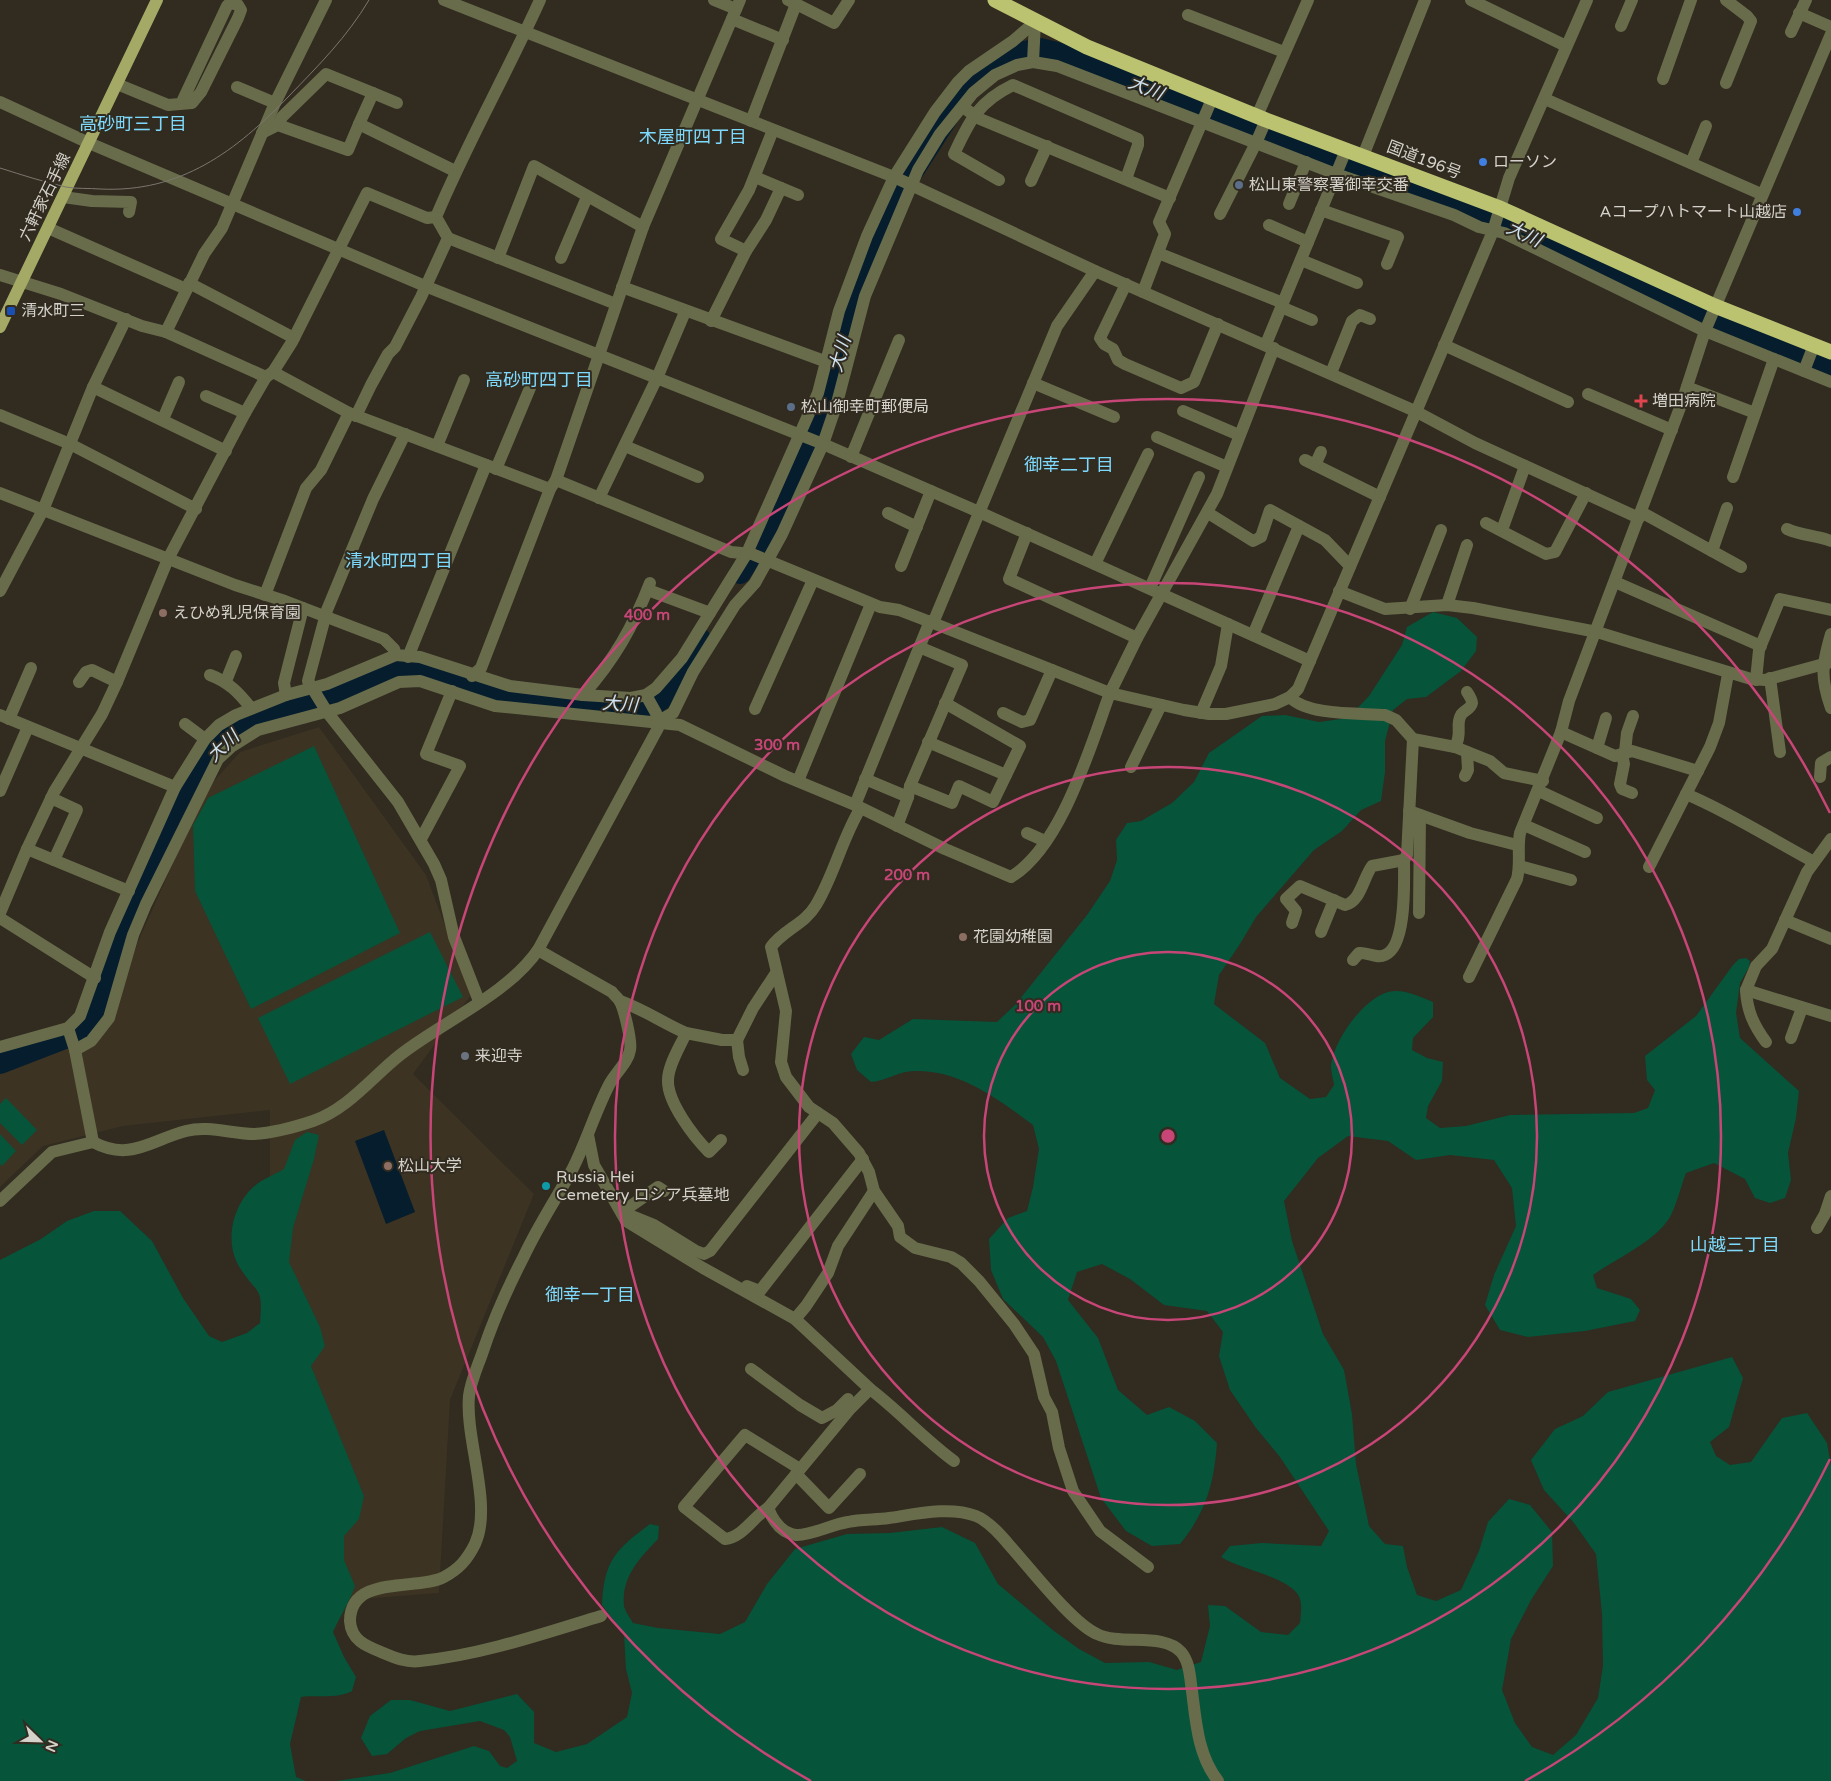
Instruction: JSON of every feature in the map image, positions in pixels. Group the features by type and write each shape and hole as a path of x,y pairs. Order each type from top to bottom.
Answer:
{"highway":[{"name":"国道196号","path":"1000,1 1035,22 1087,47 1211,102 1262,121 1341,162 1363,156 1709,320 1812,350 1831,352"}],"main road":[{"name":"六軒家石手線","path":"0,326 157,0"}],"street":[{"path":"166,332 188,286 222,228 275,103 326,0"},
{"path":"444,0 903,181 1095,271 1331,373 1525,466 1640,515 1741,567"},
{"path":"436,217 455,171 526,32 540,0"},
{"path":"714,0 736,9 782,40"},
{"path":"751,121 782,40 792,2 834,24 849,0"},
{"path":"1220,214 1257,140 1284,52 1308,0"},
{"path":"1363,156 1425,0"},
{"path":"1471,0 1566,46"},
{"path":"0,276 60,294 166,332 269,374 353,414 491,467 599,498 731,552 749,554 871,604 899,610 1110,693 1201,713 1226,714 1275,704 1290,698 1298,689 1496,220 1509,178 1545,99 1586,0"},
{"path":"1621,26 1632,0"},
{"path":"1663,79 1692,0"},
{"path":"1726,0 1747,16 1751,22 1726,83"},
{"path":"1791,32 1806,0"},
{"path":"117,84 168,105 181,104 192,103 201,92 238,18 241,10 238,5 230,3 227,6 181,104"},
{"path":"472,676 481,668 553,484 643,227 736,9"},
{"path":"1799,13 1831,27"},
{"path":"1188,15 1284,52"},
{"path":"0,1047 69,1030 80,1016 110,932 176,787 205,739 219,725 252,708 286,695 313,692 402,656 420,657 472,676 510,686 582,695 647,697 682,658 749,554 804,436 827,362 839,311 861,252 903,181 955,101 973,93 995,75 1017,65 1032,54 1035,22"},
{"path":"657,717 673,713 693,672 735,605 755,582 767,561 821,444 845,378 866,296 903,181 940,134 969,72 1013,41 1035,22"},
{"path":"1469,977 1517,879 1520,866 1517,845 1562,732 1569,701 1597,632 1672,430 1709,320 1761,194 1831,34"},
{"path":"1032,54 1058,66 1257,140 1306,162 1341,162 1496,220 1504,233 1709,320 1774,359 1804,369 1831,382"},
{"path":"262,133 278,125 282,117 326,74 398,103"},
{"path":"999,180 954,154 974,114 1002,90 1014,85 1138,139 1138,145 1126,179"},
{"path":"236,87 275,103"},
{"path":"278,125 348,150 373,92"},
{"path":"1545,99 1761,194"},
{"path":"955,101 974,114 1170,198"},
{"path":"0,102 89,143 425,286 804,436 1027,533 1310,661"},
{"path":"1143,292 1165,234 1159,222 1211,102"},
{"path":"359,124 455,171"},
{"path":"1691,163 1706,126"},
{"path":"746,251 722,239 755,177 773,130"},
{"path":"1032,181 1047,146"},
{"path":"1289,204 1306,162"},
{"path":"1156,591 1208,513 1239,435 1282,305 1341,162"},
{"path":"498,258 534,166 586,197 643,227"},
{"path":"755,177 798,195"},
{"path":"711,321 746,251 766,220 781,188"},
{"path":"95,978 0,913 27,849 51,798 102,714 168,559 245,413 294,338 367,193 427,218 436,217"},
{"path":"63,197 92,201 131,202 129,212"},
{"path":"561,258 586,197"},
{"path":"1321,210 1398,237 1387,264"},
{"path":"436,217 448,238 616,304"},
{"path":"1269,225 1308,242"},
{"path":"48,228 188,286 294,338"},
{"path":"265,595 306,488 320,470 388,354 395,347 448,238"},
{"path":"1158,253 1282,305 1312,320"},
{"path":"1300,260 1357,283"},
{"path":"1095,271 1057,326 979,512 919,647 865,779 851,825 816,906 801,922 777,938 771,947 786,1011 781,1062 786,1077 809,1107 844,1134 863,1159 874,1191 898,1226 900,1237 915,1248 951,1257 961,1263 979,1281 1014,1324 1034,1354 1044,1397 1052,1412 1059,1448 1074,1491 1100,1531 1148,1567"},
{"path":"1126,284 1100,338 1104,344 1113,349 1118,360 1125,364 1181,388 1194,382 1218,324"},
{"path":"622,288 827,362"},
{"path":"599,498 657,378 685,312"},
{"path":"1331,373 1352,321 1360,315 1370,319"},
{"path":"0,591 43,510 93,387 126,319"},
{"path":"851,457 899,340"},
{"path":"1444,345 1568,402"},
{"path":"882,346 894,352"},
{"path":"1804,369 1812,350"},
{"path":"1732,477 1774,359"},
{"path":"437,446 464,380"},
{"path":"162,420 179,382"},
{"path":"1033,383 1093,403 1114,417"},
{"path":"93,387 226,451"},
{"path":"1687,387 1755,413"},
{"path":"402,656 530,388"},
{"path":"1588,394 1672,430"},
{"path":"206,396 245,413"},
{"path":"1183,411 1239,435"},
{"path":"0,415 70,444 196,509"},
{"path":"405,434 373,499 326,616 308,681 313,692 326,710 379,775 421,839 441,880 454,937 479,1001"},
{"path":"1157,437 1227,467"},
{"path":"625,446 698,476"},
{"path":"1321,452 1310,462 1380,497"},
{"path":"1095,564 1148,454"},
{"path":"1502,530 1525,466"},
{"path":"75,1048 91,1041 109,1018 140,920 218,759 258,730 326,710 340,708 399,682 420,681 495,706 657,717 680,725 798,781 1011,877 1030,864 1046,841 1076,785 1110,693 1137,638 1156,591 1199,476"},
{"path":"901,566 931,491"},
{"path":"0,493 168,559 384,639 402,656"},
{"path":"1486,524 1502,530 1546,554 1555,552 1586,493"},
{"path":"1712,551 1727,508"},
{"path":"1208,513 1253,540 1260,537 1270,510 1325,540 1350,566"},
{"path":"888,512 917,527"},
{"path":"1253,635 1299,526"},
{"path":"1787,529 1805,536 1814,535 1831,541"},
{"path":"1410,609 1441,530"},
{"path":"1027,533 1009,579 1137,638"},
{"path":"1447,605 1467,545"},
{"path":"1333,548 1358,546"},
{"path":"755,709 813,580"},
{"path":"1615,582 1761,646"},
{"path":"582,695 616,656 649,587 710,613"},
{"path":"1339,591 1385,609 1410,609 1447,605 1493,610 1537,621 1597,632 1728,674 1756,680 1827,663"},
{"path":"1756,680 1761,646 1780,599 1831,610"},
{"path":"798,781 871,604"},
{"path":"286,695 284,683 303,608"},
{"path":"1201,713 1221,666 1228,624"},
{"path":"1831,634 1823,686 1831,708"},
{"path":"897,826 928,742 962,665 919,647"},
{"path":"226,681 236,656"},
{"path":"31,668 4,717 176,787"},
{"path":"79,682 86,672 92,670 117,682"},
{"path":"1006,738 1008,716 1022,722 1030,720 1052,670"},
{"path":"1649,867 1698,771 1719,723 1728,674"},
{"path":"210,675 226,681 238,691 252,708"},
{"path":"1770,678 1780,752"},
{"path":"421,839 460,766 426,754 452,691"},
{"path":"1465,776 1468,770 1461,749 1461,735 1458,722 1461,714 1471,707 1472,703 1467,692"},
{"path":"0,1201 52,1152 93,1142 104,1148 132,1150 186,1131 198,1129 254,1134 280,1130 314,1121 332,1112 400,1055 520,973 538,950 658,728 657,717 647,697"},
{"path":"1290,698 1295,703 1310,709 1385,715 1396,720 1413,738 1461,749 1490,761 1504,773 1541,786 1597,818"},
{"path":"865,779 952,803 959,786 993,802 1020,746 945,704"},
{"path":"1131,767 1161,705"},
{"path":"1632,793 1622,789 1620,784 1627,733 1633,716"},
{"path":"1597,748 1606,718"},
{"path":"185,724 205,739"},
{"path":"0,791 28,726"},
{"path":"1562,732 1615,756 1632,751 1698,771"},
{"path":"1413,738 1414,813 1419,913"},
{"path":"928,742 1006,775"},
{"path":"1820,778 1821,762 1831,757"},
{"path":"1686,794 1726,811 1746,826 1814,862"},
{"path":"51,798 77,810 54,860"},
{"path":"1414,813 1517,845"},
{"path":"1353,960 1359,953 1382,956 1388,954 1394,947 1401,922 1404,860 1407,855 1414,813"},
{"path":"1524,825 1585,852"},
{"path":"1027,833 1046,841"},
{"path":"1766,1042 1756,1028 1747,1005 1746,990 1756,966 1772,950 1807,872 1829,845"},
{"path":"27,849 129,891"},
{"path":"1292,923 1296,911 1286,899 1300,886 1345,905 1351,903 1356,898 1366,873 1372,866 1404,860"},
{"path":"1520,866 1570,880"},
{"path":"1322,932 1334,900"},
{"path":"1785,920 1831,939"},
{"path":"538,950 612,992 620,1000 641,1009 666,1025 686,1033 722,1040 737,1040"},
{"path":"743,1070 737,1040 753,1008 776,974"},
{"path":"1746,990 1831,1016"},
{"path":"601,1616 497,1646 437,1660 411,1662 364,1645 354,1636 350,1623 352,1608 372,1590 397,1584 442,1579 462,1566 476,1542 481,1521 476,1470 469,1428 469,1395 474,1376 495,1316 547,1211 572,1170 610,1083 627,1060 630,1050 620,1000"},
{"path":"1791,1038 1802,1008"},
{"path":"69,1030 75,1048 93,1142"},
{"path":"686,1033 668,1078 669,1092 678,1111 699,1142 709,1152 721,1140"},
{"path":"622,1212 654,1225 696,1251 704,1254 710,1251 818,1113"},
{"path":"588,1135 594,1165 626,1221 703,1268 795,1319 867,1387 885,1400 928,1442 954,1462"},
{"path":"703,1268 760,1291 863,1159"},
{"path":"622,1212 658,1188 664,1191"},
{"path":"795,1319 828,1273 838,1246 874,1191"},
{"path":"1817,1228 1825,1214 1831,1196"},
{"path":"751,1369 800,1405 822,1418 837,1410 867,1387"},
{"path":"860,1474 829,1508 798,1472 746,1435 684,1507 725,1539 734,1538 758,1514 768,1508 798,1472 850,1409 867,1387"},
{"path":"768,1508 773,1521 778,1526 797,1535 849,1522 907,1515 958,1513 975,1516 983,1520 1002,1537 1051,1593 1096,1634 1114,1640 1170,1644 1181,1652 1189,1668 1197,1729 1204,1757 1209,1769 1218,1781"}],"shaded area":[{"name":"松山大学","path":"319,727 426,875 471,995 413,1074 534,1194 450,1400 439,1593 270,1606 270,1110 123,1126 43,1146 0,1187 0,1072 109,1029 137,944 205,791 240,752"}],"green space":[{"path":"1433,612 1457,618 1477,637 1476,651 1461,671 1426,697 1407,699 1393,710 1385,741 1385,772 1381,801 1361,810 1342,831 1314,850 1256,917 1219,975 1214,1004 1265,1043 1280,1078 1310,1099 1326,1097 1334,1085 1331,1066 1333,1056 1343,1033 1351,1022 1378,996 1388,992 1400,991 1433,1002 1433,1017 1413,1038 1412,1050 1427,1058 1443,1062 1442,1081 1428,1106 1426,1118 1440,1128 1466,1126 1510,1115 1634,1113 1648,1108 1655,1090 1647,1080 1645,1056 1696,1016 1733,965 1739,959 1746,958 1750,961 1749,967 1740,983 1736,1013 1740,1038 1799,1091 1796,1118 1788,1153 1791,1180 1785,1198 1770,1203 1755,1198 1745,1179 1714,1163 1686,1173 1677,1201 1670,1217 1663,1226 1635,1249 1593,1275 1597,1288 1631,1299 1640,1310 1635,1321 1585,1331 1528,1337 1500,1330 1485,1305 1494,1275 1516,1226 1512,1188 1494,1160 1450,1155 1416,1160 1388,1141 1348,1136 1318,1158 1284,1201 1292,1241 1323,1334 1344,1370 1352,1414 1356,1464 1369,1526 1385,1544 1403,1546 1407,1567 1417,1595 1436,1601 1461,1590 1479,1551 1488,1522 1509,1499 1530,1505 1552,1532 1553,1566 1531,1600 1511,1639 1502,1690 1515,1723 1532,1747 1553,1755 1576,1735 1598,1698 1603,1666 1602,1614 1596,1554 1574,1523 1544,1490 1531,1460 1555,1429 1583,1416 1608,1392 1732,1357 1743,1378 1729,1427 1710,1442 1716,1456 1730,1465 1751,1462 1782,1418 1807,1413 1827,1443 1831,1466 1831,1781 336,1781 390,1773 474,1746 489,1751 500,1766 507,1768 517,1761 510,1737 504,1730 480,1721 420,1731 406,1738 387,1754 372,1756 361,1738 370,1716 391,1700 410,1700 450,1711 517,1694 534,1712 534,1743 556,1752 587,1744 627,1717 632,1693 626,1669 624,1634 602,1605 603,1590 609,1567 620,1549 650,1524 659,1526 658,1539 633,1569 626,1586 624,1606 633,1623 658,1628 720,1634 745,1622 767,1584 795,1549 847,1534 890,1533 942,1527 975,1543 998,1584 1054,1631 1079,1649 1105,1663 1149,1662 1177,1670 1201,1662 1210,1626 1208,1605 1225,1606 1261,1632 1288,1635 1300,1623 1301,1602 1296,1592 1288,1585 1221,1557 1230,1546 1262,1543 1321,1546 1329,1531 1280,1457 1256,1428 1230,1390 1219,1356 1223,1332 1207,1311 1164,1305 1130,1279 1102,1264 1077,1272 1068,1300 1098,1338 1118,1390 1147,1415 1169,1407 1195,1421 1217,1443 1211,1485 1202,1509 1189,1532 1180,1544 1152,1546 1126,1531 1101,1498 1056,1361 1043,1337 1003,1299 991,1270 989,1239 1008,1218 1027,1211 1039,1149 1033,1125 992,1096 948,1075 909,1071 871,1082 857,1070 851,1054 864,1037 879,1040 913,1019 997,1022 1015,1005 1087,915 1110,881 1117,860 1116,840 1127,823 1141,821 1172,803 1194,782 1209,753 1262,716 1285,715 1319,722 1348,718 1369,696 1402,645 1407,627"},
{"path":"314,746 400,933 251,1009 195,891 193,825 208,798"},
{"path":"430,932 463,997 290,1084 258,1018"},
{"path":"6,1098 37,1130 22,1145 0,1123 0,1104"},
{"path":"307,1132 319,1135 314,1159 293,1228 289,1262 320,1327 325,1346 311,1366 364,1496 359,1519 344,1536 344,1560 355,1586 333,1632 344,1657 356,1677 352,1691 334,1696 301,1697 290,1744 296,1777 306,1781 0,1781 0,1260 41,1239 67,1221 94,1211 120,1211 152,1241 183,1298 209,1336 222,1342 247,1333 260,1323 261,1302 258,1292 246,1277 235,1258 232,1246 233,1223 242,1201 249,1192 260,1182 284,1169 295,1140"},
{"path":"0,1134 16,1151 2,1166 0,1164"}],"water":[{"path":"384,1130 415,1212 386,1224 355,1141"}],"waterway":[{"name":"大川","path":"740,573 786,507 808,455 823,414 857,294 900,191 961,96 980,77 1019,53 1040,49 1069,56 1146,89 1331,157 1507,226 1730,331 1831,371"},
{"name":"大川","path":"0,1063 88,1029 97,1015 118,945 185,799 207,756 241,728 294,706 361,686 394,671 419,667 477,688 500,693 640,707 655,704 665,696 700,639"}],"tram line":[{"path":"0,168 66,187 100,189 129,188 156,184 181,176 205,165 227,151 269,116 332,50 369,0"}],"place":[{"name":"ローソン","path":"1483,162"},
{"name":"松山東警察署御幸交番","path":"1239,185"},
{"name":"Aコープハトマート山越店","path":"1797,212"},
{"name":"清水町三","path":"11,311"},
{"name":"増田病院","path":"1641,401"},
{"name":"松山御幸町郵便局","path":"791,407"},
{"name":"えひめ乳児保育園","path":"163,613"},
{"name":"花園幼稚園","path":"963,937"},
{"name":"来迎寺","path":"465,1056"},
{"name":"松山大学","path":"388,1166"},
{"name":"Russia Hei Cemetery ロシア兵墓地","path":"546,1186"}],"district":[{"name":"高砂町三丁目","path":"133,124"},
{"name":"木屋町四丁目","path":"693,137"},
{"name":"高砂町四丁目","path":"539,380"},
{"name":"御幸二丁目","path":"1069,465"},
{"name":"清水町四丁目","path":"399,561"},
{"name":"山越三丁目","path":"1735,1245"},
{"name":"御幸一丁目","path":"590,1295"}]}
